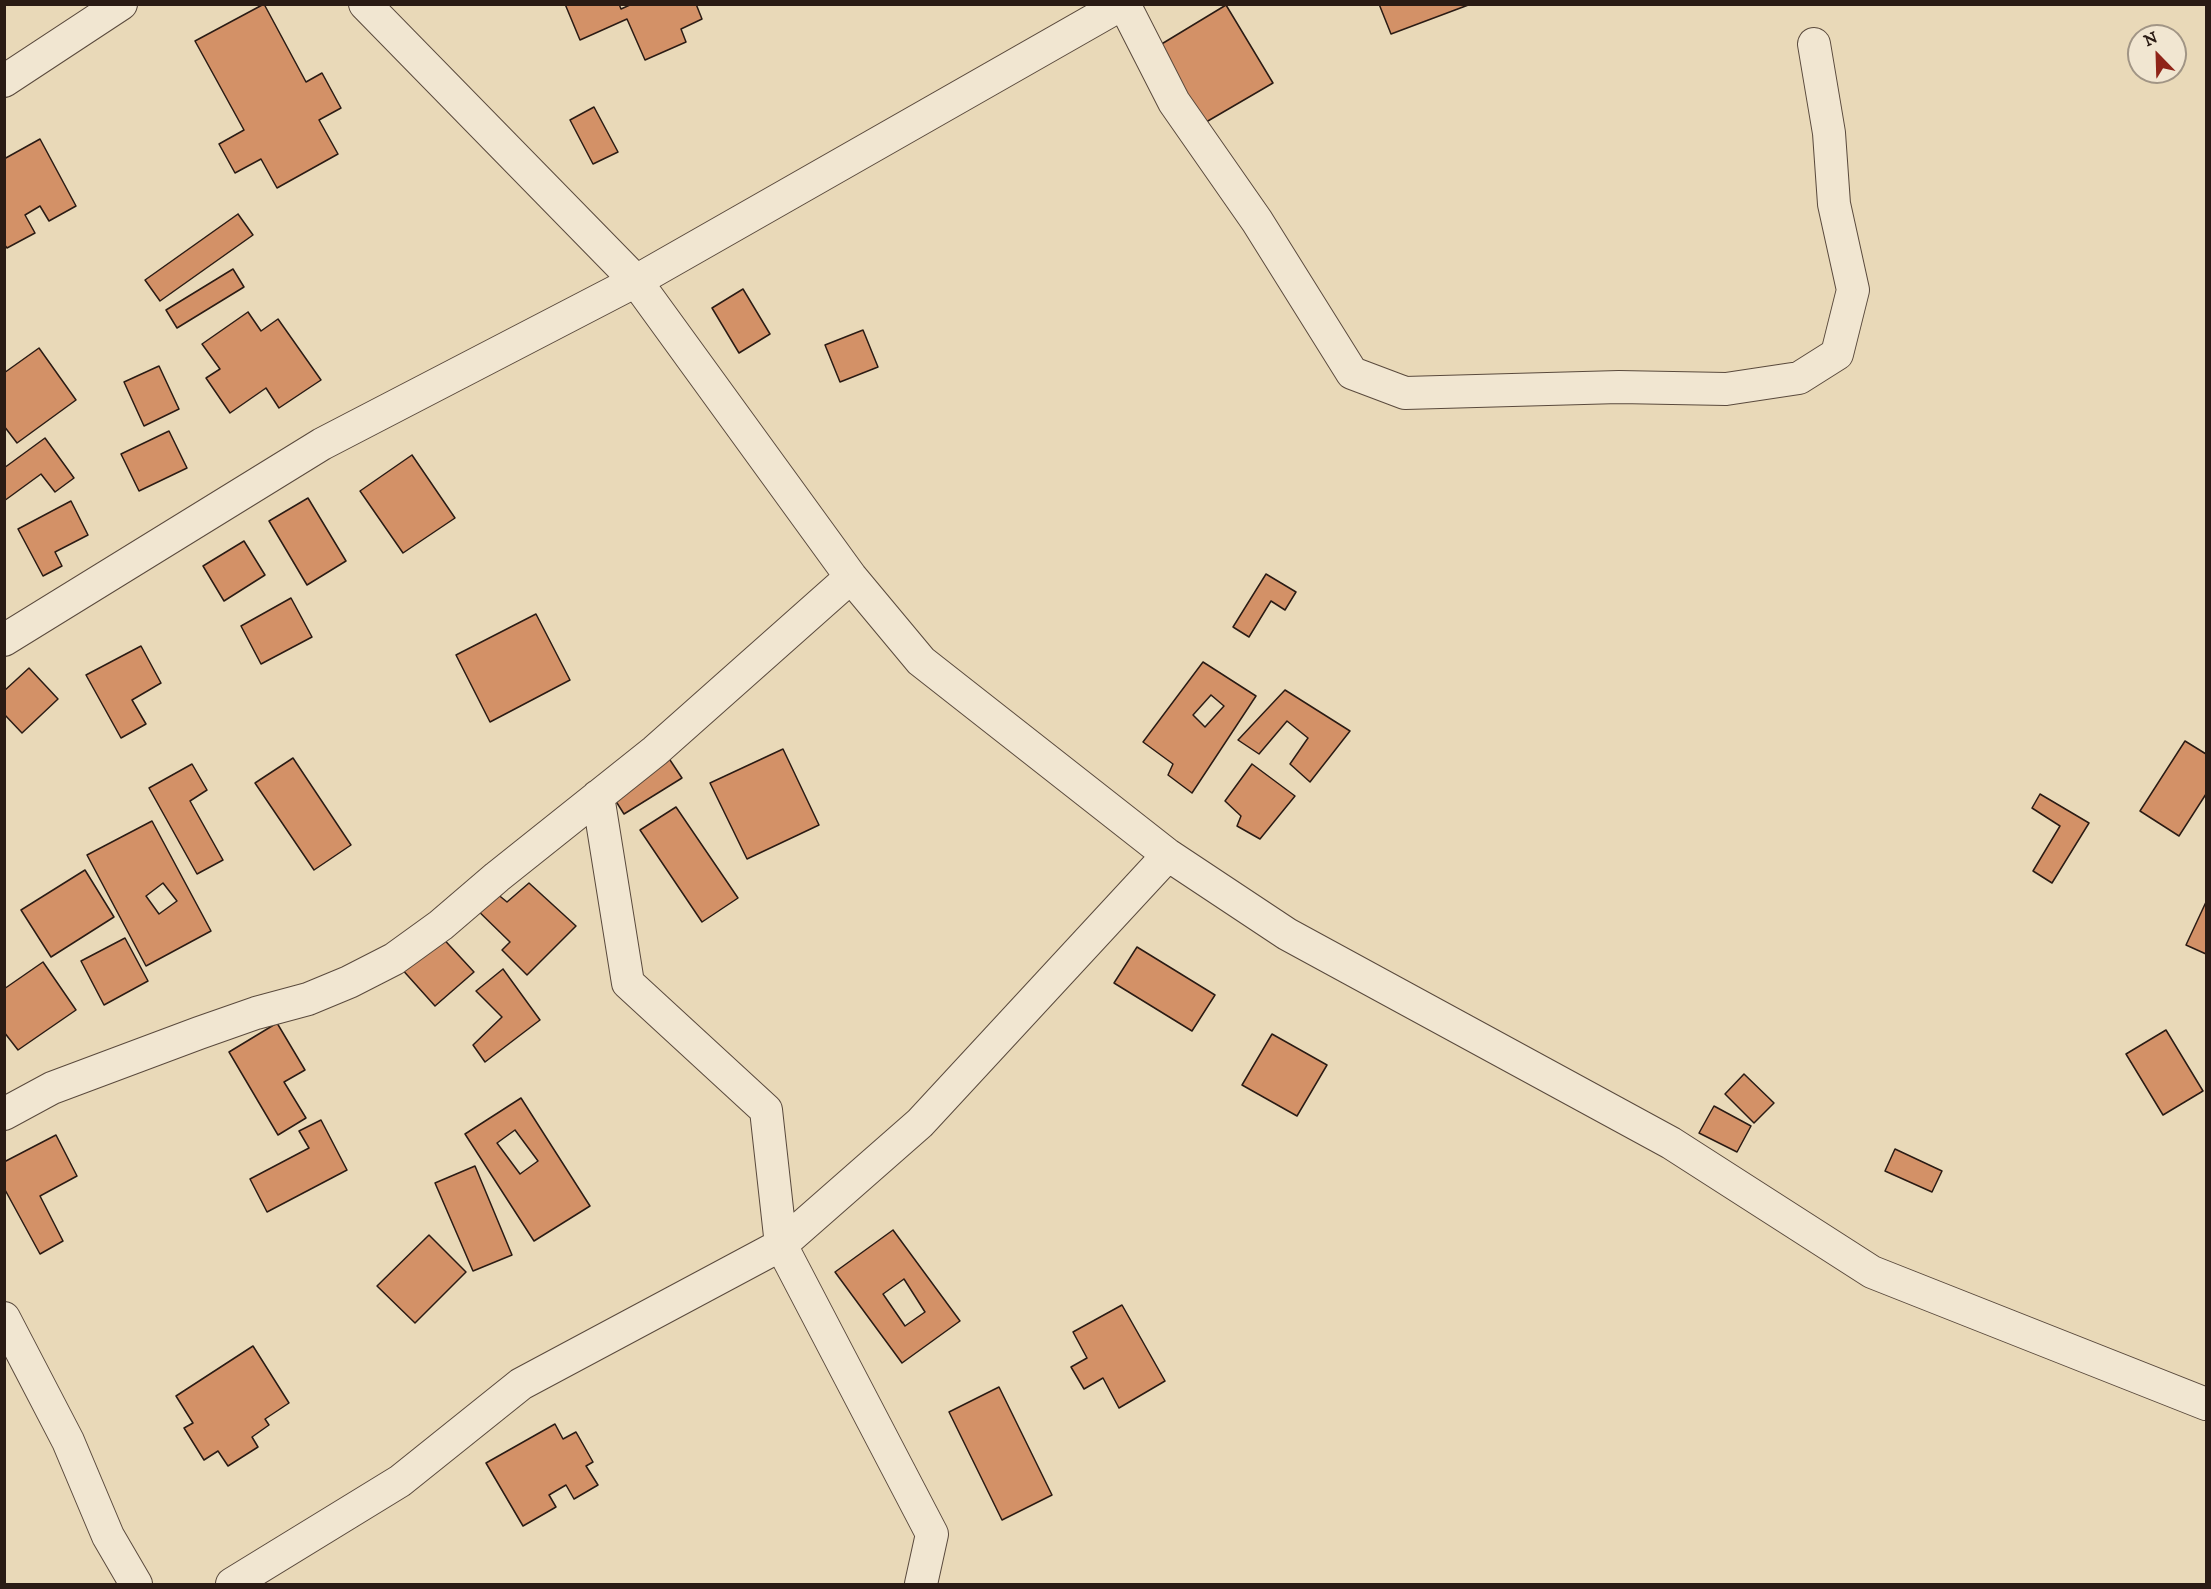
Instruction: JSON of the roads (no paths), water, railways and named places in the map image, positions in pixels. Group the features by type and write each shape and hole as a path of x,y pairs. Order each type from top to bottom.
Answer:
{"street":[{"path":"4,81 121,4"},
{"path":"365,4 636,281 851,577 921,660 1168,855 1287,934 1671,1143 1872,1272 2206,1404"},
{"path":"4,640 322,444 636,281 1123,4 1174,102 1257,221 1352,373 1405,393 1619,387 1726,389 1799,378 1837,354 1853,290 1834,204 1829,133 1814,44"},
{"path":"4,1114 52,1088 256,1013 308,999 350,982 394,959 441,925 496,877 655,751 851,577"},
{"path":"598,796 628,983 766,1110 781,1245 932,1534 921,1584"},
{"path":"232,1584 400,1481 521,1384 781,1245 920,1123 1168,855"},
{"path":"4,1318 68,1441 108,1536 136,1584"}]}
